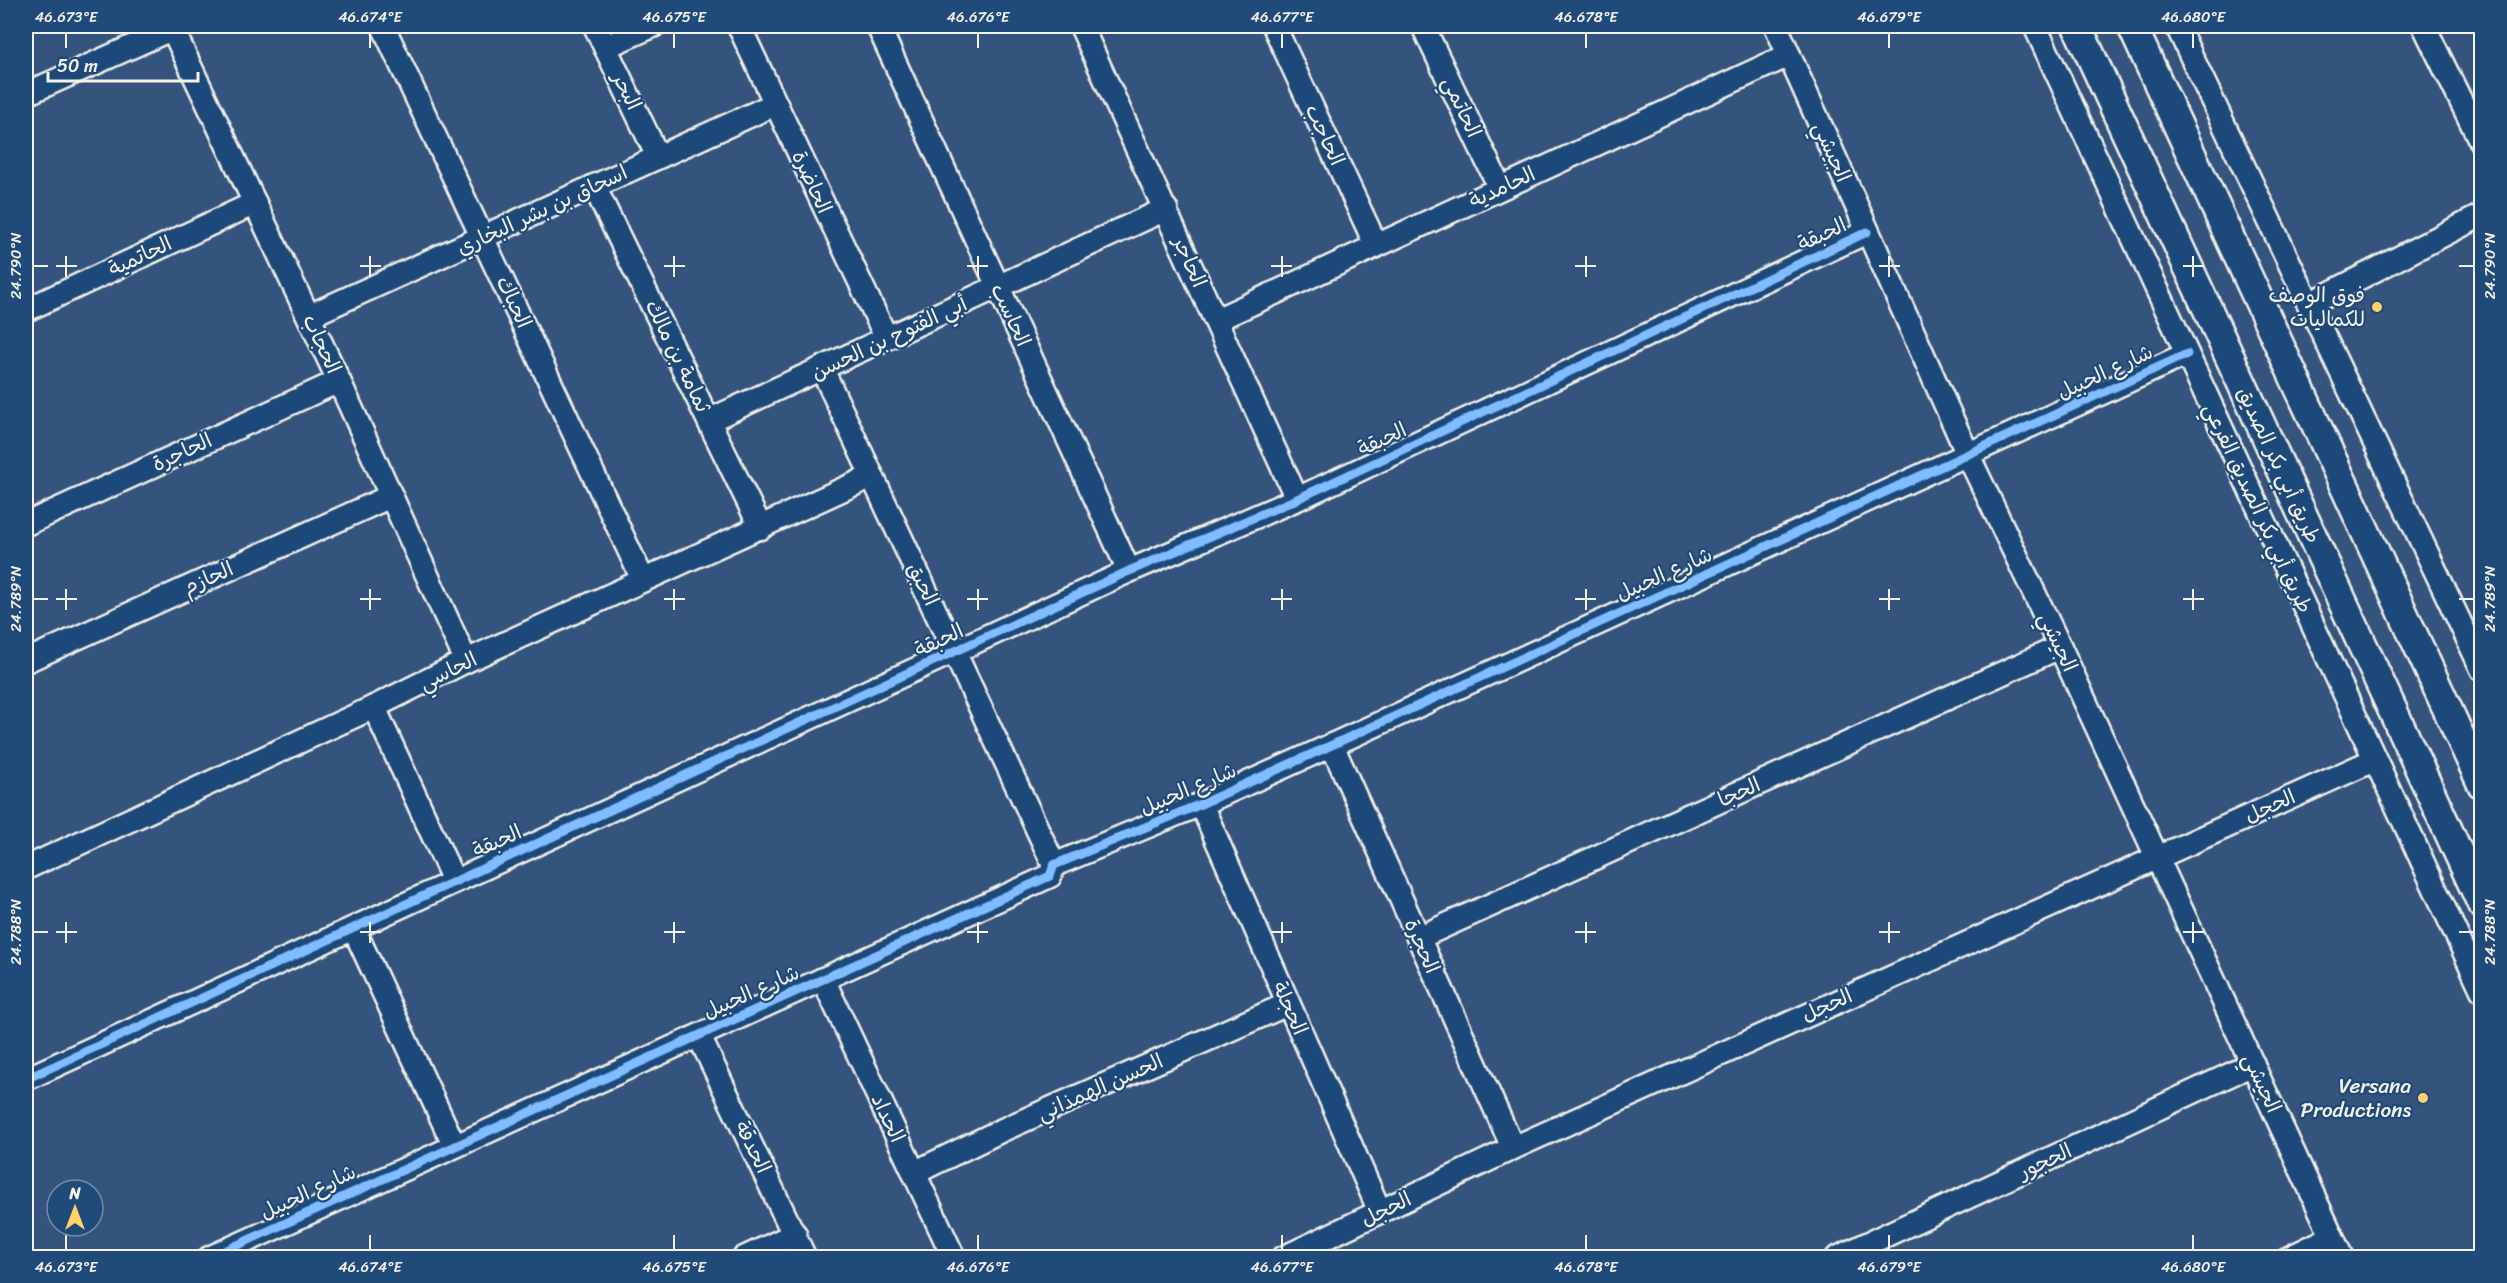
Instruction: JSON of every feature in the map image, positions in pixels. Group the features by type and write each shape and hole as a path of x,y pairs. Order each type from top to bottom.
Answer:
{"main road":[{"name":"طريق أبي بكر الصديق","path":"2077,26 2481,904"},
{"path":"2132,26 2481,784"}],"street":[{"name":"الحباك","path":"383,26 484,236 643,580"},
{"name":"البحر","path":"595,26 658,157"},
{"path":"605,47 653,26"},
{"name":"الحاضرة","path":"739,26 886,337"},
{"name":"الحاسب","path":"878,26 1129,571"},
{"name":"الحاجر","path":"1081,26 1298,499"},
{"name":"الحاجب","path":"1274,26 1376,245"},
{"name":"الحاتمي","path":"1424,26 1500,188"},
{"name":"الجيشي","path":"1776,26 1968,455 2060,647 2342,1257"},
{"name":"طريق أبي بكر الصديق الفرعي","path":"2035,26 2481,990"},
{"path":"2177,26 2311,303 2481,669"},
{"path":"2424,26 2481,144"},
{"path":"26,94 175,27"},
{"name":"الحجاب","path":"175,27 466,662"},
{"name":"الحامدية","path":"1216,320 1789,55"},
{"name":"اسحاق بن بشر البخاري","path":"309,316 775,104"},
{"name":"ثمامة بن مالك","path":"594,186 761,528"},
{"name":"الحاتمية","path":"26,310 255,203"},
{"name":"أبي الفتوح بن الحسن","path":"710,420 1166,210"},
{"path":"2311,303 2481,215"},
{"name":"الحبقة","path":"26,1079 1129,571 1298,499 1867,232"},
{"name":"شارع الحبيل","path":"209,1257 1050,876 1053,865 1201,804 1332,745 2187,354"},
{"name":"الحبق","path":"822,369 956,652 1053,865"},
{"name":"الحاجرة","path":"26,524 339,381"},
{"name":"الحاسي","path":"26,868 466,662 872,476"},
{"name":"الحازم","path":"26,661 391,496"},
{"name":"الحجا","path":"1418,938 2060,647"},
{"path":"374,707 454,881"},
{"name":"الحجرة","path":"1332,745 1513,1148"},
{"name":"الحجل","path":"1283,1257 1513,1148 2156,856 2374,760"},
{"name":"الحجلة","path":"1201,804 1380,1212"},
{"path":"354,929 454,1145"},
{"name":"الحداد","path":"823,979 954,1257"},
{"name":"الحسن الهمذاني","path":"914,1173 1000,1131 1288,1004"},
{"name":"الحدقة","path":"699,1036 806,1257"},
{"name":"الحجور","path":"1837,1257 2253,1064"},
{"path":"744,1257 795,1234"},
{"path":"2289,1257 2332,1237"}],"cycle path":[{"path":"26,1079 1129,571 1297,499 1867,232"},
{"path":"209,1258 1050,876 1054,865 1201,804 1332,745 2187,354"}],"place":[{"name":"فوق الوصف للكماليات","path":"2377,307"},
{"name":"Versana Productions","path":"2423,1098"}]}
